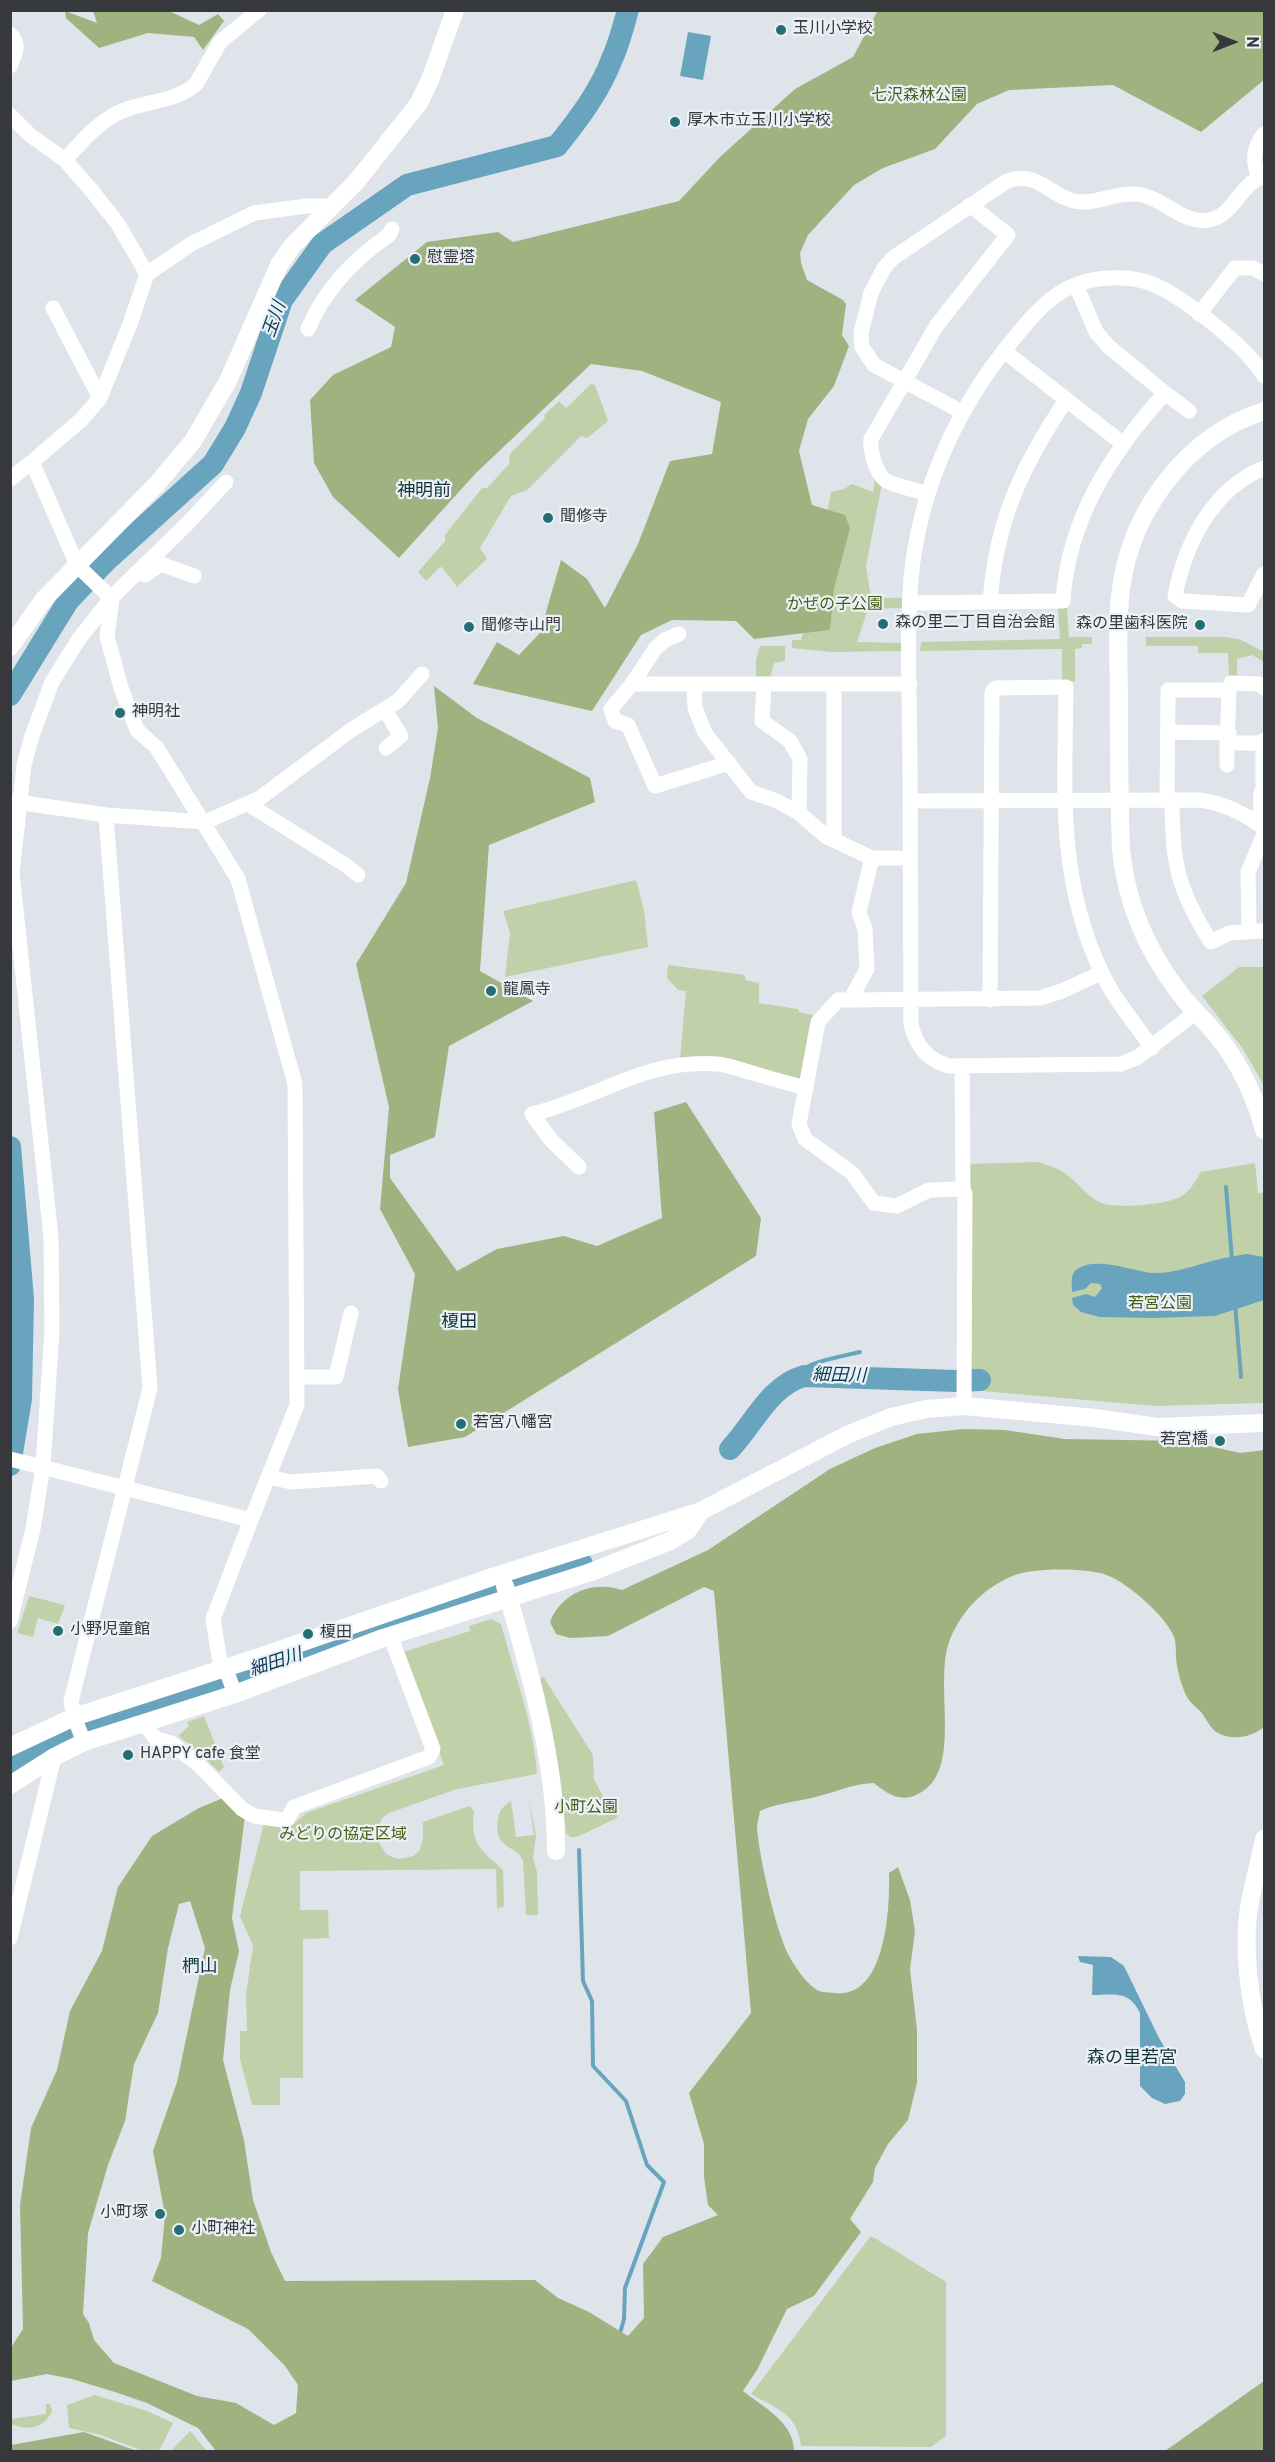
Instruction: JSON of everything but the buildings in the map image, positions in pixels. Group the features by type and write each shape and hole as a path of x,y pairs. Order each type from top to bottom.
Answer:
{"street":[{"path":"65,160 85,137 121,111 151,104 191,89 220,42 259,10"},
{"path":"10,647 44,599 80,568 193,441 228,381 279,265 293,245 356,182 419,104 455,10"},
{"path":"10,34 16,40 17,46 10,66"},
{"path":"10,115 30,135 65,160 118,224 147,274"},
{"path":"962,412 874,365 862,347 861,333 876,280 893,258 1007,181 1022,177 1039,182 1066,198 1076,201 1088,202 1115,194 1140,194 1164,203 1188,219 1210,220 1226,212 1247,185 1262,177 1255,169 1254,153 1264,135"},
{"path":"10,479 82,419 100,398 130,324 147,274 191,244 254,213 307,206 332,206"},
{"path":"928,494 886,480 879,472 870,447 870,439 902,381 937,326 1008,235 970,206"},
{"path":"308,329 327,293 356,261 389,235 392,230"},
{"path":"1199,314 1235,268 1253,268 1264,273"},
{"path":"1196,1012 1152,1048 1121,1064 963,1066 940,1063 920,1049 911,1024 910,1000 910,603 916,548 928,494 944,450 962,412 1004,351 1041,306 1057,293 1099,279 1129,278 1152,284 1171,293 1199,314 1251,357 1264,376"},
{"path":"1076,285 1096,332 1108,346 1189,411"},
{"path":"53,308 100,398"},
{"path":"1004,351 1122,443"},
{"path":"910,603 1063,601 1064,578 1072,543 1089,498 1122,443 1165,393"},
{"path":"990,602 998,544 1010,502 1038,442 1066,400"},
{"path":"1264,411 1245,417 1227,427 1193,453 1170,476 1144,513 1134,538 1123,573 1119,605 1119,799 1122,863 1133,911 1157,961 1234,1059 1258,1109 1264,1130"},
{"path":"32,462 80,568 110,597 119,600 157,565 164,565 194,576"},
{"path":"1264,468 1237,483 1214,505 1192,540 1180,572 1175,596 1182,602 1248,605 1264,574"},
{"path":"10,1621 33,1529 52,1331 51,1237 12,873 14,801 32,736 52,682 78,639 110,597 187,524 226,482"},
{"path":"110,597 109,647 118,680 137,730 157,748 205,822 241,888 295,1084 297,1406 213,1619 220,1663 230,1680"},
{"path":"679,634 664,640 655,648 632,684 611,709 615,721 628,725 655,786 729,763"},
{"path":"14,801 106,815 205,822 260,798 308,761 398,701 422,674"},
{"path":"1227,765 1231,683 1259,684 1264,688"},
{"path":"632,684 910,684"},
{"path":"694,684 695,708 705,733 751,792 777,801 799,813 827,837 872,858 910,858"},
{"path":"764,684 762,721 790,741 800,759 799,813"},
{"path":"834,685 834,839"},
{"path":"990,1000 992,692 996,688 1066,687 1065,800 1068,864 1074,895 1101,973 1152,1048"},
{"path":"1229,690 1168,689 1169,800 1172,838 1178,876 1191,911 1211,942 1229,933 1264,932"},
{"path":"385,710 404,734 386,748"},
{"path":"1168,732 1262,741 1263,829 1248,873 1249,932"},
{"path":"910,801 1119,799 1217,802 1230,807 1263,829"},
{"path":"248,804 347,866 358,876"},
{"path":"79,1730 71,1701 150,1388 106,815"},
{"path":"850,1000 867,969 865,929 859,912 872,858"},
{"path":"963,1189 929,1190 897,1206 874,1203 852,1173 805,1139 799,1124 818,1022 838,1000 1040,998 1062,991 1101,973"},
{"path":"579,1167 550,1140 532,1114 597,1092 635,1075 681,1063 724,1065 806,1088"},
{"path":"963,1066 964,1406"},
{"path":"297,1377 336,1377 351,1313"},
{"path":"10,1747 79,1730 505,1586 701,1511 858,1431 891,1417 926,1409 964,1406 1157,1426 1264,1423"},
{"path":"10,1459 126,1486 251,1520"},
{"path":"269,1477 291,1482 377,1476 381,1481"},
{"path":"10,1785 54,1757 79,1730 142,1722 230,1680 505,1586 591,1572 670,1541 688,1530 701,1511"},
{"path":"505,1586 529,1670 552,1781 556,1851"},
{"path":"142,1722 156,1739 171,1743 199,1765 242,1809 255,1816 283,1820 288,1818 294,1807 429,1757 432,1749 381,1629"},
{"path":"10,1938 54,1757"},
{"path":"1264,1839 1249,1904 1247,1947 1256,2018 1264,2049"}],"green space":[{"name":"七沢森林公園","path":"878,10 1264,11 1264,80 1201,132 1113,85 1009,90 977,104 935,149 883,168 854,185 808,235 800,253 807,280 843,300 846,304 842,335 849,346 834,386 808,419 799,451 812,505 845,515 850,528 834,589 830,630 754,639 736,621 672,620 641,635 592,711 473,684 497,642 519,655 540,633 561,560 587,579 605,608 638,544 670,461 712,454 721,402 642,371 591,364 475,474 399,558 333,497 314,463 310,400 333,375 391,347 395,327 355,300 427,242 498,232 513,242 679,201 720,157 795,89 853,57"},
{"path":"65,11 97,23 93,11 169,11 199,25 218,14 224,21 203,50 194,37 148,33 99,48 66,18"},
{"path":"591,384 595,385 608,421 589,437 581,436 527,490 511,496 480,548 487,559 457,587 442,567 426,581 418,572 445,541 445,535 482,488 487,488 509,464 510,454 559,401 566,408"},
{"name":"かぜの子公園","path":"875,477 882,484 866,566 871,598 903,598 903,608 868,609 857,642 904,643 903,651 831,652 792,648 792,640 801,640 806,622 831,492 844,489 852,484 873,492"},
{"path":"1058,608 1067,608 1069,637 1092,637 1092,644 1082,644 1082,648 1075,649 1075,681 1062,682 1062,649 920,651 921,642 1060,639"},
{"path":"1146,637 1239,639 1264,652 1264,662 1252,655 1237,659 1237,678 1229,678 1228,653 1198,653 1198,646 1146,646"},
{"path":"760,646 785,646 785,661 774,663 770,679 756,679 756,660"},
{"path":"434,686 477,718 590,778 595,802 489,845 480,971 533,1001 449,1046 435,1137 390,1155 390,1178 457,1271 497,1249 564,1236 597,1246 662,1218 654,1112 686,1102 761,1218 756,1256 465,1437 408,1447 398,1389 415,1274 380,1209 389,1107 356,964 406,883 430,778 438,728"},
{"path":"636,880 644,910 648,947 505,977 510,933 503,911"},
{"path":"668,965 745,975 745,980 759,983 759,1003 798,1009 799,1012 815,1016 802,1082 680,1059 686,991 678,990 667,978"},
{"path":"1239,967 1264,967 1264,1086 1243,1049 1202,996"},
{"name":"若宮公園","path":"1039,1162 1065,1173 1097,1201 1125,1206 1172,1200 1186,1193 1201,1172 1255,1163 1258,1193 1264,1193 1264,1403 1155,1406 970,1390 968,1164"},
{"path":"963,1429 1005,1430 1065,1439 1187,1441 1240,1453 1264,1450 1264,1727 1254,1733 1236,1737 1218,1733 1213,1729 1186,1695 1180,1680 1175,1640 1170,1629 1134,1591 1113,1578 1095,1572 1030,1571 1010,1577 983,1594 961,1618 951,1637 946,1655 944,1677 944,1746 941,1766 932,1782 912,1797 894,1796 874,1783 852,1786 760,1811 757,1827 759,1842 778,1927 791,1959 813,1987 821,1992 835,1993 852,1991 865,1982 875,1967 882,1948 888,1907 889,1873 898,1867 910,1900 915,1931 910,1969 917,2030 917,2083 908,2120 888,2144 875,2168 873,2182 850,2219 861,2232 814,2296 787,2309 757,2370 743,2391 783,2423 793,2441 794,2451 216,2451 198,2428 147,2403 115,2392 47,2374 11,2381 10,2349 23,2329 20,2205 31,2128 57,2070 70,2011 102,1951 118,1887 152,1836 199,1808 223,1798 246,1808 232,1918 239,1951 230,1990 223,2060 244,2140 253,2200 271,2252 285,2281 535,2280 558,2298 589,2312 628,2336 644,2318 643,2264 663,2237 718,2215 708,2205 704,2177 704,2144 689,2093 751,2013 714,1591 704,1587 608,1636 570,1638 556,1634 550,1622 562,1603 579,1591 600,1587 622,1590 708,1550 830,1469 875,1448 917,1434","holes":["190,1901 205,1948 177,2082 153,2151 165,2215 161,2258 152,2281 248,2329 285,2366 298,2385 296,2413 274,2425 236,2403 197,2396 114,2363 94,2340 89,2323 83,2314 88,2233 108,2165 125,2121 134,2064 158,2013 168,1948 179,1904"]},
{"path":"29,1596 65,1605 58,1624 38,1618 33,1637 17,1633"},
{"name":"みどりの協定区域","path":"491,1619 501,1624 528,1717 537,1774 457,1789 389,1813 381,1819 378,1833 379,1843 386,1854 399,1859 413,1856 419,1851 423,1839 423,1822 470,1806 474,1812 474,1832 479,1846 503,1870 504,1906 497,1909 496,1869 300,1871 300,1910 328,1910 329,1938 303,1939 303,2078 280,2078 280,2105 252,2105 240,2059 240,2031 247,2031 246,1994 253,1946 240,1916 264,1823 288,1829 306,1813 444,1765 403,1652 470,1631 469,1626"},
{"name":"小町公園","path":"543,1676 593,1755 594,1779 604,1798 618,1813 617,1818 577,1837 570,1837 566,1833 557,1757 539,1681"},
{"path":"204,1716 224,1767 219,1772 191,1745 178,1736 189,1726 187,1722"},
{"path":"529,1799 536,1835 533,1858 537,1872 538,1915 526,1915 523,1861 516,1852 502,1842 497,1829 499,1813 511,1801 516,1837 534,1835"},
{"path":"870,2237 946,2282 946,2436 931,2447 801,2446 799,2435 790,2419 777,2408 751,2394"},
{"path":"1264,2381 1264,2451 1165,2451"},
{"path":"95,2395 147,2411 173,2423 159,2451 143,2451 101,2435 69,2428 67,2405"},
{"path":"46,2404 50,2404 52,2411 45,2422 40,2425 29,2428 11,2424 11,2419 46,2414"},
{"path":"190,2431 207,2451 171,2451"},
{"path":"84,2432 137,2451 11,2451 11,2445"}],"water":[{"path":"688,32 711,36 703,80 680,76"},
{"path":"1247,1254 1264,1257 1264,1300 1215,1316 1100,1317 1081,1312 1073,1305 1072,1298 1086,1294 1095,1297 1102,1288 1100,1284 1091,1283 1085,1289 1072,1292 1073,1274 1084,1266 1114,1265 1160,1273"},
{"path":"1078,1956 1111,1957 1124,1966 1159,2038 1185,2082 1185,2094 1180,2101 1165,2104 1152,2098 1140,2086 1140,2013 1126,1997 1092,1995 1093,1965 1080,1962"}],"waterway":[{"name":"玉川","path":"10,695 68,601 107,560 213,464 235,428 251,393 282,300 322,244 407,185 557,146 595,94 617,47 628,10"},
{"name":"玉川","path":"10,1147 23,1299 21,1399 10,1465"},
{"path":"1226,1187 1232,1260"},
{"path":"1235,1303 1241,1377"},
{"path":"786,1382 810,1365 860,1352"},
{"name":"細田川","path":"730,1449 781,1388 804,1376 980,1380"},
{"name":"細田川","path":"10,1767 53,1741 86,1726 494,1590 582,1564"},
{"path":"579,1850 583,1981 592,2001 593,2066 626,2101 647,2165 664,2182 625,2288 624,2319 621,2330"}],"place":[{"name":"玉川小学校","path":"781,30"},
{"name":"厚木市立玉川小学校","path":"675,122"},
{"name":"慰霊塔","path":"415,259"},
{"name":"聞修寺","path":"548,518"},
{"name":"森の里二丁目自治会館","path":"883,624"},
{"name":"森の里歯科医院","path":"1200,625"},
{"name":"聞修寺山門","path":"469,627"},
{"name":"神明社","path":"120,713"},
{"name":"龍鳳寺","path":"491,991"},
{"name":"若宮八幡宮","path":"461,1424"},
{"name":"若宮橋","path":"1220,1441"},
{"name":"小野児童館","path":"58,1631"},
{"name":"榎田","path":"308,1634"},
{"name":"HAPPY cafe 食堂","path":"128,1755"},
{"name":"小町塚","path":"160,2214"},
{"name":"小町神社","path":"179,2230"}],"district":[{"name":"神明前","path":"424,492"},
{"name":"榎田","path":"459,1323"},
{"name":"椚山","path":"200,1968"},
{"name":"森の里若宮","path":"1132,2059"}]}
